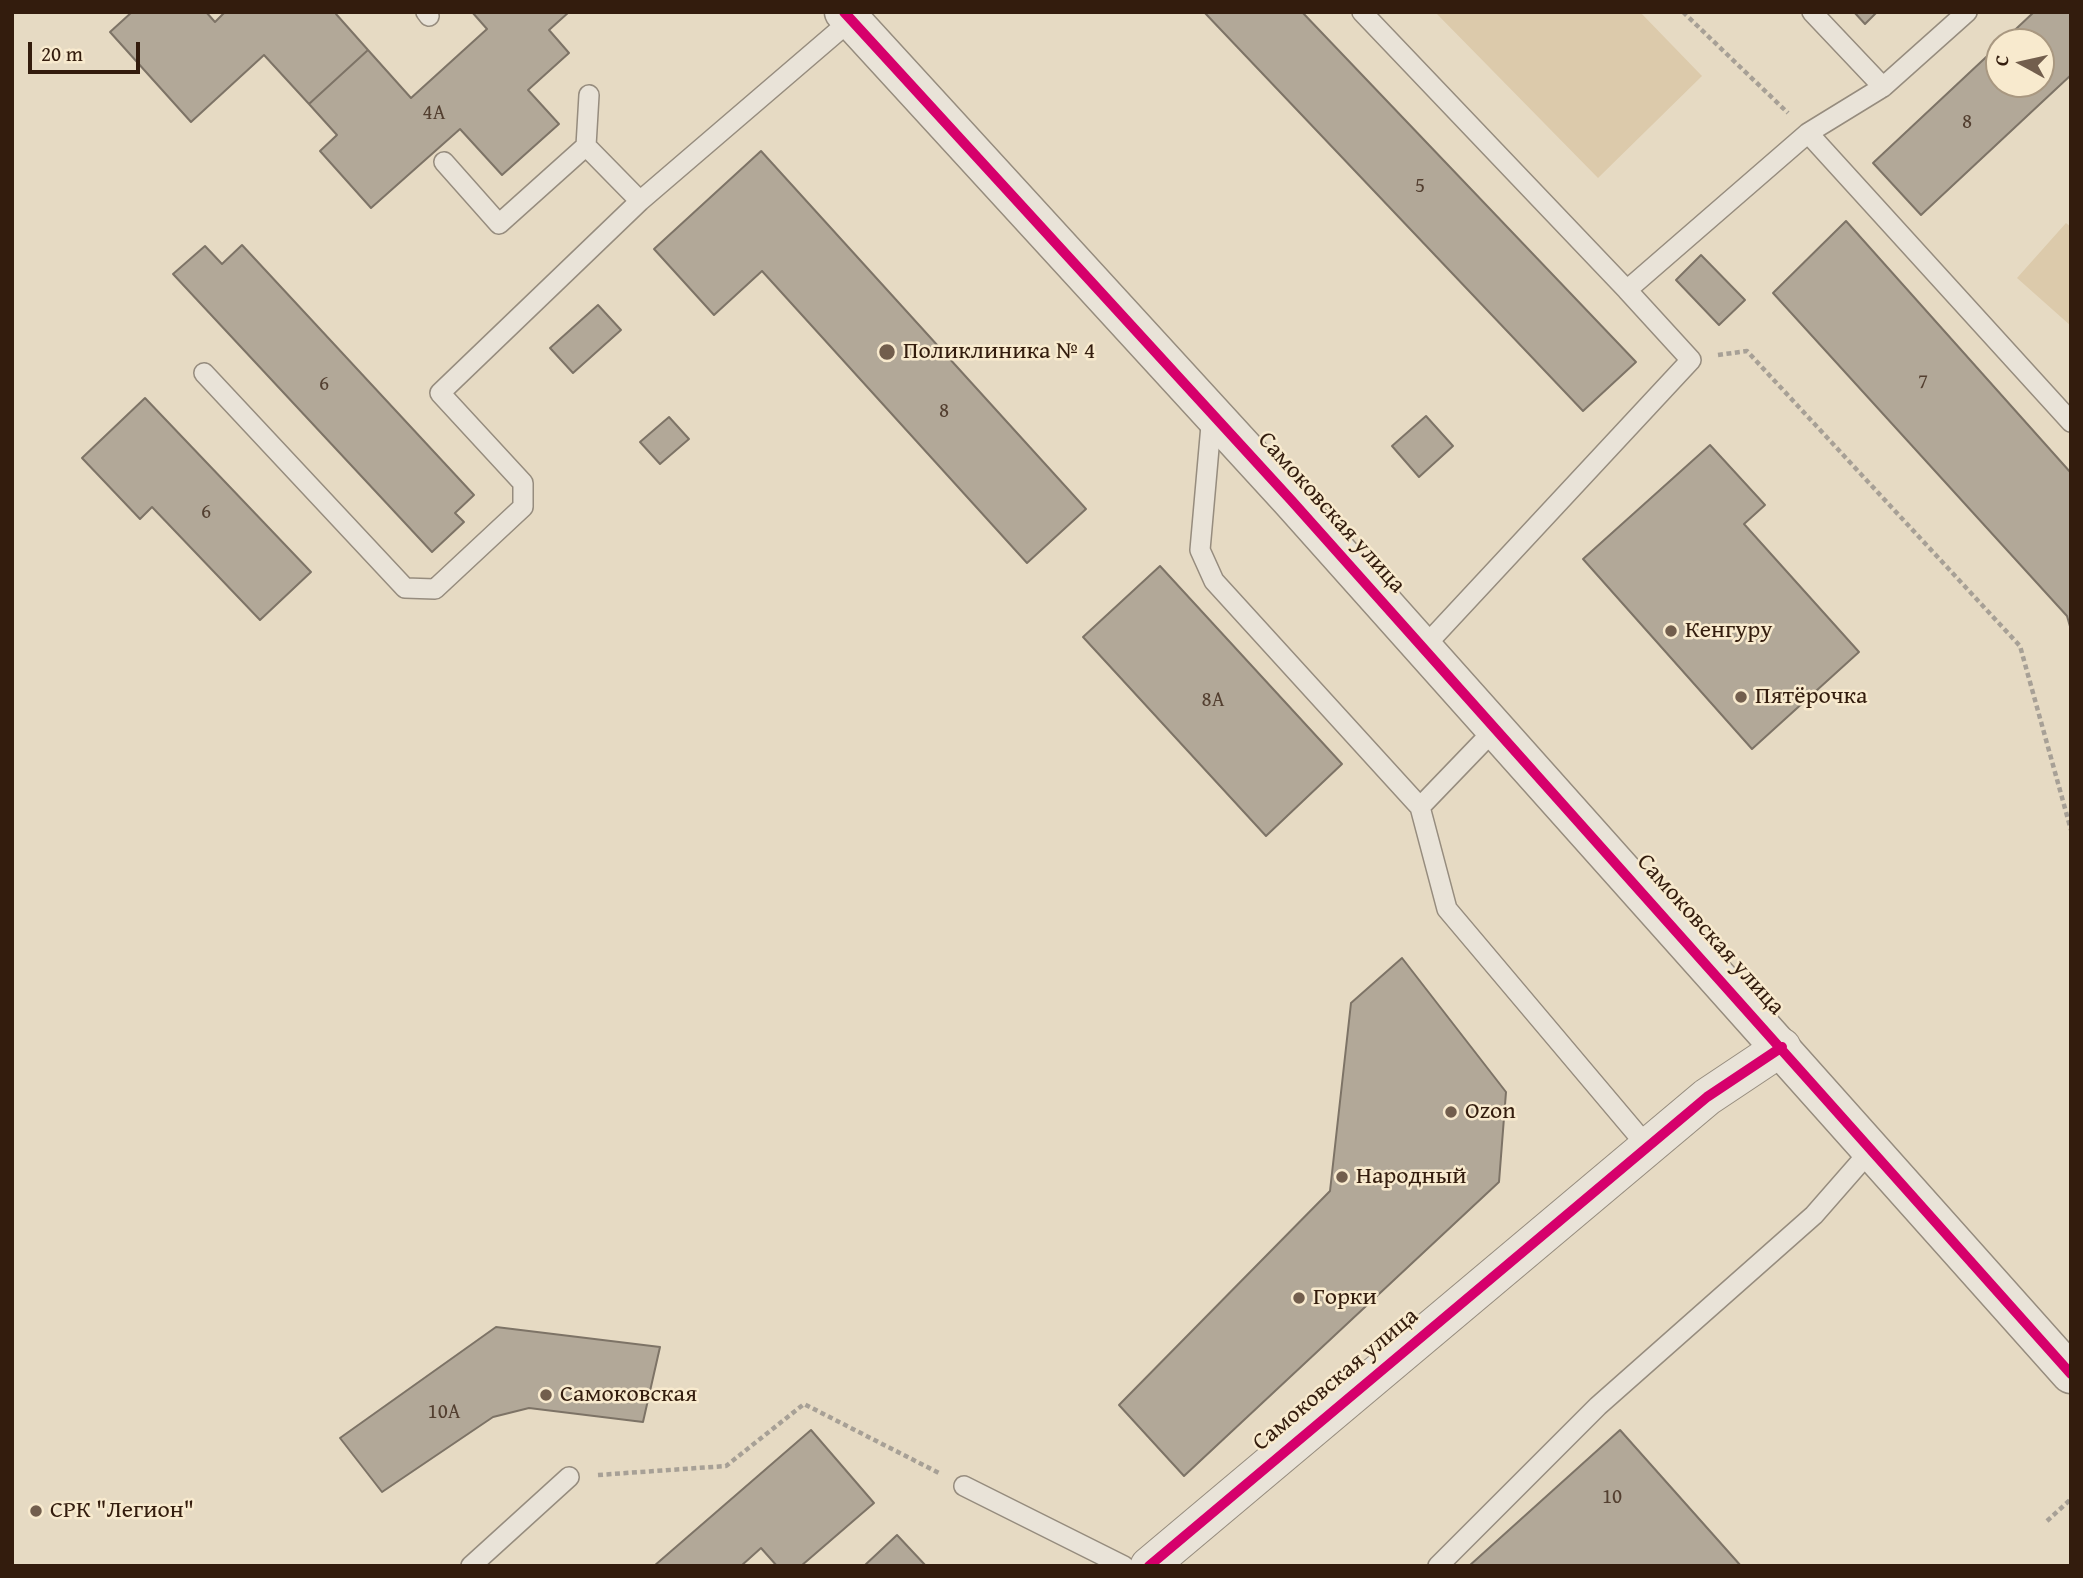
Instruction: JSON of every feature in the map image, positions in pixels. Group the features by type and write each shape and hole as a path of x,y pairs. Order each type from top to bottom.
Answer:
{"street":[{"name":"Самоковская улица","path":"847,16 1212,413 1496,728 2071,1374"},
{"name":"Самоковская улица","path":"1149,1566 1647,1146 1707,1097 1782,1047"}],"lane":[{"path":"1362,12 1691,360 1423,648"},
{"path":"1812,12 1883,87"},
{"path":"1627,290 1808,133 1883,87 1967,12"},
{"path":"204,373 405,589 435,589 523,507 523,483 440,393 640,201 847,16"},
{"path":"444,162 499,224 586,146 589,95"},
{"path":"1808,133 2071,422"},
{"path":"586,146 640,201"},
{"path":"1212,413 1200,550 1214,581 1420,807 1447,908 1647,1146"},
{"path":"1420,807 1496,728"},
{"path":"1438,1566 1598,1406 1814,1215 1870,1151"},
{"path":"471,1566 569,1477"},
{"path":"964,1486 1124,1566"}],"path":[{"path":"1682,12 1808,133"},
{"path":"1691,360 1746,351 2020,646 2071,830"},
{"path":"569,1477 726,1466 804,1404 964,1486"},
{"path":"2047,1521 2071,1499"}],"shaded area":[{"path":"1435,12 1640,12 1702,76 1598,178"},
{"path":"2066,223 2071,227 2071,326 2017,278"}],"building":[{"path":"132,12 206,12 215,22 225,12 338,12 336,14 368,50 309,104 264,55 191,122 110,32"},
{"path":"472,12 569,12 549,30 569,53 528,90 559,124 502,175 460,129 371,208 320,151 337,135 309,104 368,50 411,98 487,29"},
{"path":"1204,12 1302,12 1636,362 1583,411"},
{"path":"1854,12 1877,12 1865,24"},
{"path":"2034,12 2071,12 2071,75 2055,90 2055,28 2017,28"},
{"path":"1985,58 1985,98 2046,98 1921,215 1873,163"},
{"path":"761,151 1086,509 1027,563 762,271 714,315 654,249"},
{"path":"1846,221 2071,473 2071,630 2067,616 1773,293"},
{"path":"242,245 474,495 455,513 464,522 432,552 173,274 205,246 222,264"},
{"path":"1701,255 1745,300 1719,325 1676,280"},
{"path":"598,305 621,330 573,373 550,348"},
{"path":"145,398 311,572 260,620 152,507 140,519 82,458"},
{"path":"1426,416 1453,446 1419,477 1392,446"},
{"path":"669,417 689,439 660,464 640,442"},
{"path":"1710,445 1765,505 1744,524 1859,652 1752,749 1583,559"},
{"path":"1160,566 1342,764 1266,836 1083,637"},
{"name":"Горки","path":"1402,958 1506,1092 1499,1182 1184,1476 1119,1405 1330,1191 1351,1003"},
{"path":"496,1327 660,1347 643,1422 529,1408 493,1417 382,1492 340,1438"},
{"path":"811,1430 874,1503 801,1566 777,1566 761,1548 741,1566 654,1566"},
{"path":"1620,1430 1741,1566 1469,1566"},
{"path":"897,1535 926,1566 864,1566"}],"cycle path":[{"path":"844,12 1291,500 2071,1374"},
{"path":"1149,1566 1707,1097 1782,1047"}],"place":[{"name":"Поликлиника № 4","path":"887,352"},
{"name":"Кенгуру","path":"1671,631"},
{"name":"Пятёрочка","path":"1741,697"},
{"name":"Ozon","path":"1451,1112"},
{"name":"Народный","path":"1342,1177"},
{"name":"Горки","path":"1299,1298"},
{"name":"Самоковская","path":"546,1395"},
{"name":"СРК \"Легион\"","path":"36,1511"}]}
